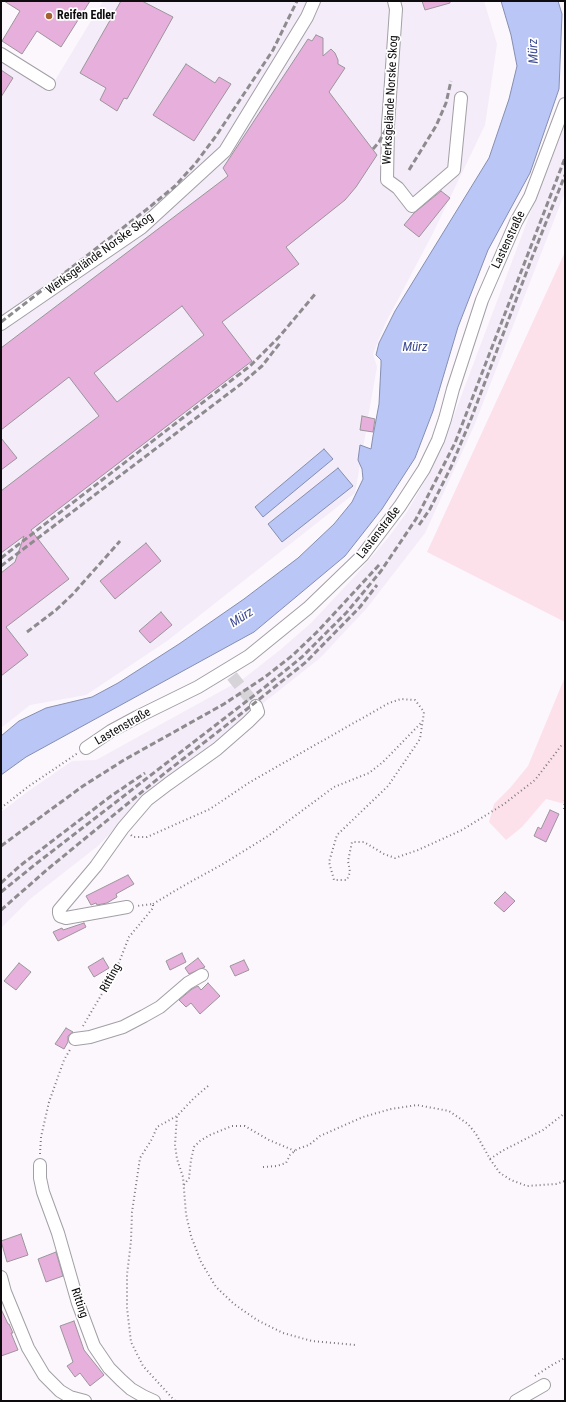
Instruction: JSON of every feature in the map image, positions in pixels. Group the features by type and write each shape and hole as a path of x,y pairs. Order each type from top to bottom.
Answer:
{"street":[{"name":"Werksgelände Norske Skog","path":"1,324 141,228 225,151 307,17 314,1"},
{"name":"Werksgelände Norske Skog","path":"394,1 396,9 388,125 387,180 398,188 412,206 454,170 461,98"},
{"path":"1,54 49,84"},
{"name":"Lastenstraße","path":"86,748 111,731 137,717 230,672 308,608 362,556 400,506 424,469 438,440 482,300 516,222 530,197 565,104"},
{"path":"127,908 66,918 60,916 59,913 96,866 123,828 147,800 217,749 258,712 256,706"},
{"path":"75,1039 90,1037 123,1027 160,1007 188,983 202,975"},
{"name":"Ritting","path":"40,1165 40,1178 43,1192 58,1233 78,1303 94,1346 109,1368 121,1380 131,1389 154,1401"},
{"path":"1,1277 5,1292 28,1348 44,1375 60,1391 70,1397 85,1401"},
{"path":"516,1401 544,1385"}],"path":[{"path":"123,828 133,837 147,836 210,809 250,782 389,703 401,699 415,700 424,712 420,739 388,786 337,835 329,862 334,880 347,880 350,872 348,860 352,842 364,842 384,854 395,858 418,850 462,830 504,804 535,780 561,746 565,744"},
{"path":"127,908 153,904 268,836 334,787 368,773 383,762 422,722"},
{"name":"Lastenstraße","path":"1,808 29,786 86,748"},
{"path":"564,810 565,799"},
{"name":"Ritting","path":"40,1165 41,1137 49,1102 64,1060 116,970 129,936 153,908 153,904"},
{"path":"175,1401 143,1366 131,1342 127,1308 127,1281 132,1212 140,1158 152,1139 157,1127 177,1116 208,1086"},
{"path":"263,1166 277,1166 286,1163 290,1155 295,1151 309,1145 320,1136 363,1117 391,1109 417,1105 449,1111 468,1124 476,1134 500,1173 519,1183 527,1186 556,1184 565,1181"},
{"path":"490,1159 502,1151 543,1130 565,1114"},
{"path":"177,1116 177,1159 183,1177 186,1214 201,1262 216,1287 234,1304 257,1320 283,1332 312,1341 356,1345"},
{"path":"184,1185 190,1178 191,1160 194,1147 210,1135 232,1126 245,1126 269,1140 295,1151"}],"shaded area":[{"path":"103,1 484,1 497,44 485,125 432,235 385,324 373,354 377,367 368,417 362,417 360,430 366,431 355,493 167,641 86,695 30,705 1,728 1,60 48,92"},
{"path":"565,121 565,192 474,426 425,533 366,609 320,658 141,800 99,845 30,899 1,928 1,812 72,761 96,760 243,679 311,623 388,538 407,512 430,472 442,447"},
{"path":"565,252 565,622 427,552"},
{"path":"565,677 565,804 546,799 522,827 506,840 489,822 494,804 510,788 528,766"}],"water":[{"name":"Mürz","path":"501,1 558,1 562,14 559,89 530,173 488,250 458,327 433,411 415,458 382,509 345,556 254,632 26,757 1,775 1,736 19,721 46,708 92,697 118,683 179,644 244,599 298,558 334,524 352,502 363,479 362,469 358,460 360,445 371,449 379,404 381,360 376,355 379,343 395,311 489,158 509,99 517,66 511,35"},
{"path":"324,449 333,459 263,517 255,507"},
{"path":"338,468 353,486 282,542 268,524"}],"building":[{"name":"Reifen Edler","path":"4,1 90,1 61,47 37,31 22,54 2,41 20,11"},
{"path":"121,1 142,1 173,17 127,99 124,98 117,111 100,100 106,88 80,73"},
{"path":"422,1 450,1 450,3 425,10"},
{"path":"316,35 323,38 323,56 331,49 335,53 338,64 345,68 329,92 377,155 356,187 345,200 286,247 299,264 222,322 252,361 31,530 69,579 6,627 28,655 1,676 1,573 15,562 24,536 1,553 1,491 99,416 69,377 1,430 1,348 228,176 223,168 308,39 312,41","holes":["182,306 204,335 117,402 94,373"]},
{"path":"186,64 215,83 219,77 231,84 194,141 153,115"},
{"path":"1,70 13,78 1,97"},
{"path":"441,191 450,198 419,237 404,225 414,213"},
{"path":"362,416 375,419 373,432 360,430"},
{"path":"1,438 17,458 1,470"},
{"path":"146,543 161,561 115,599 100,581"},
{"path":"161,612 172,625 150,643 139,631"},
{"path":"550,810 559,814 546,842 534,836 538,827 541,829"},
{"path":"128,875 134,884 116,894 117,897 107,903 97,905 96,903 91,905 86,896"},
{"path":"505,892 515,901 504,912 494,903"},
{"path":"84,923 86,927 58,941 53,932 62,928 63,930"},
{"path":"182,953 186,962 170,970 166,961"},
{"path":"103,958 109,968 94,977 88,967"},
{"path":"198,958 205,967 189,974 185,968"},
{"path":"244,960 249,970 235,976 230,966"},
{"path":"19,963 31,972 16,990 4,981"},
{"path":"208,983 220,996 200,1014 191,1003 186,1007 179,1000 192,989 198,986 201,990"},
{"path":"66,1028 73,1032 68,1036 68,1042 64,1049 55,1044"},
{"path":"21,1234 28,1255 7,1262 1,1241"},
{"path":"56,1252 63,1276 46,1282 38,1259"},
{"path":"1,1309 13,1333 11,1333 18,1350 1,1356"},
{"path":"74,1321 84,1350 104,1375 90,1386 80,1373 75,1377 67,1366 73,1362 60,1326"}],"tunnel":[{"path":"232,676 256,706"}],"railway":[{"path":"1,322 175,186 195,164 216,136 273,50 297,1"},
{"path":"409,170 436,126 446,103 451,81"},
{"path":"373,149 379,142 392,118"},
{"path":"1,892 302,657 347,612 381,571 416,519 455,443 565,158"},
{"path":"419,525 430,509 451,467 565,175"},
{"path":"1,558 250,366 279,337 316,293"},
{"path":"1,566 241,384 262,366 280,343"},
{"path":"27,632 56,610 73,594 120,541"},
{"path":"1,846 83,786 124,760 224,704 265,677 293,655 318,631 379,565"},
{"path":"1,910 49,868 165,773 306,662 360,607 377,585"},
{"path":"1,883 21,865 111,796 145,773"}],"place":[{"name":"Reifen Edler","path":"49,16"}]}
